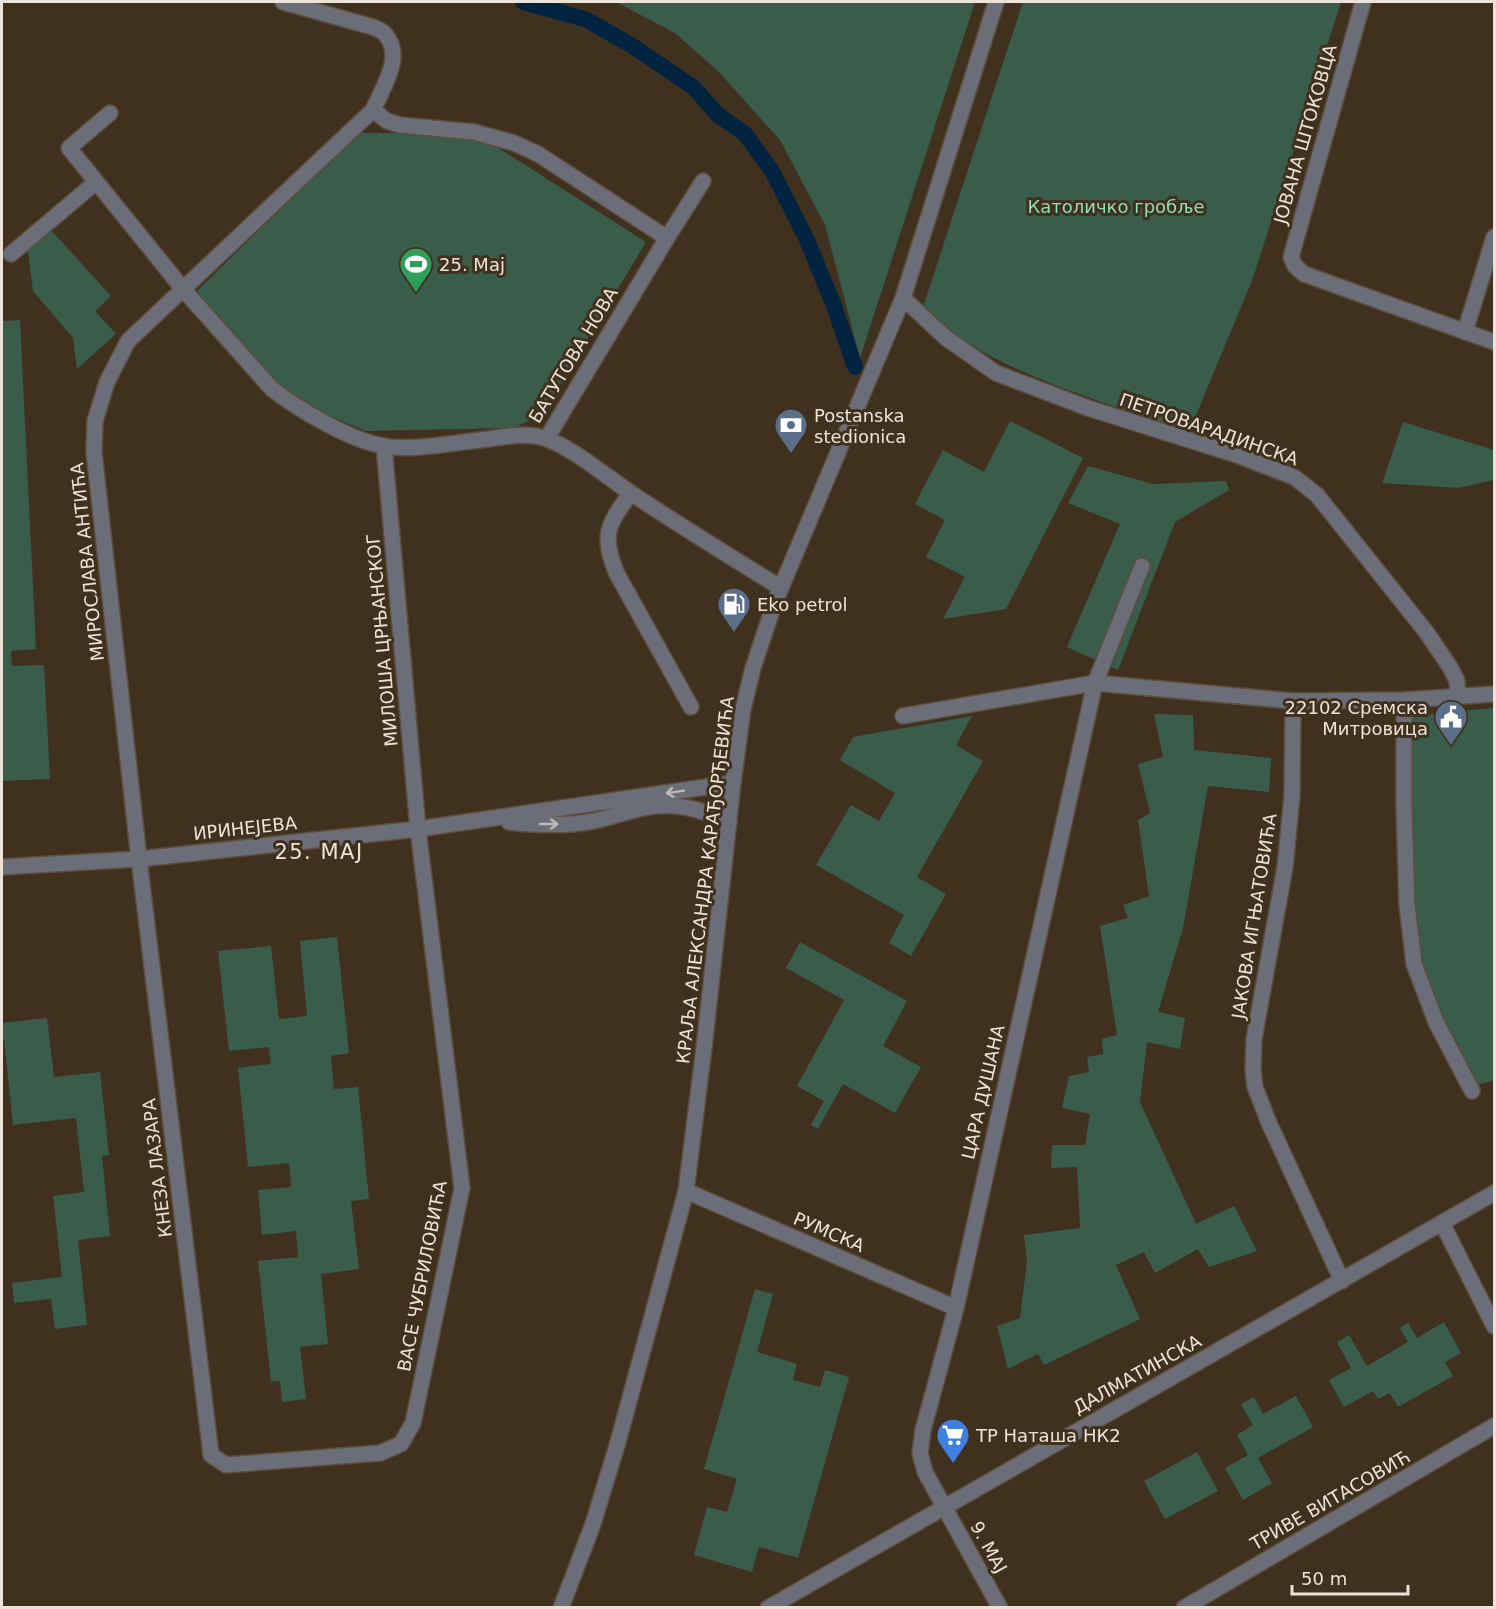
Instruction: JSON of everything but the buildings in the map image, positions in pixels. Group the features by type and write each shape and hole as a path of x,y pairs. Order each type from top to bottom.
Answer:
{"street":[{"path":"284,2 373,27 385,34 391,45 393,56 391,70 373,110 387,121 400,125 474,132 514,143 538,154 667,238"},
{"name":"КРАЉА АЛЕКСАНДРА КАРАЂОРЂЕВИЋА","path":"561,1608 593,1524 618,1442 686,1191 733,783 743,709 753,668 781,588 903,298 996,2"},
{"name":"ЈОВАНА ШТОКОВЦА","path":"1363,2 1291,257 1294,266 1304,274 1465,332"},
{"name":"МИРОСЛАВА АНТИЋА","path":"139,859 94,452 95,421 107,382 128,341 373,110"},
{"path":"110,113 69,148 183,290"},
{"name":"БАТУТОВА НОВА","path":"183,290 272,388 289,402 359,438 384,446 433,445 519,436 547,438 703,181"},
{"path":"11,254 96,182"},
{"path":"1494,237 1465,332 1494,342"},
{"name":"ПЕТРОВАРАДИНСКА","path":"903,298 946,338 996,373 1088,408 1237,455 1294,477 1305,484 1317,495 1427,633 1457,681 1458,698"},
{"path":"547,438 781,588"},
{"name":"МИЛОША ЦРЊАНСКОГ","path":"384,446 418,830"},
{"path":"631,493 610,526 607,536 610,556 617,574 691,707"},
{"path":"1095,683 1142,566"},
{"path":"903,716 1095,683 1293,701 1404,700 1494,694"},
{"name":"ЦАРА ДУШАНА","path":"944,1506 925,1472 920,1453 923,1430 956,1308 1095,683"},
{"path":"1404,700 1407,905 1414,964 1436,1022 1472,1091"},
{"name":"ЈАКОВА ИГЊАТОВИЋА","path":"1293,701 1292,796 1285,867 1254,1039 1253,1070 1255,1087 1269,1123 1342,1281"},
{"name":"ИРИНЕЈЕВА","path":"2,867 139,859 418,830 733,783"},
{"name":"ИРИНЕЈЕВА","path":"491,819 526,824 566,824 608,818 646,807 669,806 707,812 729,822"},
{"name":"ВАСЕ ЧУБРИЛОВИЋА","path":"226,1465 380,1453 401,1444 413,1423 462,1188 418,830"},
{"name":"КНЕЗА ЛАЗАРА","path":"139,859 211,1455 226,1465"},
{"name":"РУМСКА","path":"686,1191 956,1308"},
{"name":"ДАЛМАТИНСКА","path":"768,1608 1494,1193"},
{"path":"1442,1223 1494,1326"},
{"name":"ТРИВЕ ВИТАСОВИЋ","path":"1184,1608 1494,1426"},
{"name":"9. МАЈ","path":"944,1506 1000,1608"}],"green space":[{"path":"616,2 975,2 860,358 825,225 780,140 719,72 675,33"},
{"name":"Католичко гробље","path":"1023,2 1341,2 1253,278 1189,432 1070,391 1012,367 958,337 923,307"},
{"path":"358,133 405,133 489,142 646,242 542,414 514,428 366,431 294,401 271,382 198,296 198,290"},
{"path":"51,230 111,296 95,311 116,334 77,369 73,338 33,291 28,251"},
{"path":"20,320 36,649 11,651 12,666 44,665 50,779 2,781 2,321"},
{"path":"1010,421 1083,458 1006,609 943,619 965,577 926,557 945,520 915,504 943,450 984,472"},
{"path":"1403,422 1494,450 1494,480 1458,488 1382,483"},
{"path":"1088,466 1153,484 1226,481 1229,490 1175,522 1118,670 1067,647 1120,524 1068,503"},
{"path":"1494,708 1494,1080 1478,1085 1444,1020 1420,956 1412,890 1410,716"},
{"path":"1154,714 1193,715 1194,750 1271,758 1269,792 1208,786 1183,928 1158,1012 1185,1018 1180,1049 1147,1042 1140,1102 1196,1224 1234,1206 1257,1251 1209,1267 1198,1249 1155,1273 1144,1252 1116,1265 1140,1319 1044,1365 1038,1354 1008,1369 997,1326 1020,1318 1027,1262 1024,1235 1080,1228 1077,1167 1051,1168 1052,1145 1085,1145 1090,1114 1062,1108 1069,1076 1089,1072 1087,1057 1103,1054 1102,1039 1117,1035 1100,926 1128,918 1123,905 1149,896 1138,820 1150,813 1138,764 1163,757"},
{"path":"972,716 956,745 983,761 917,877 946,894 911,956 889,943 904,915 816,865 851,805 879,821 895,793 840,760 853,737"},
{"path":"337,937 349,1053 331,1056 334,1089 358,1087 369,1199 351,1201 359,1269 321,1274 328,1344 300,1347 306,1399 282,1402 280,1381 271,1382 258,1261 298,1257 296,1231 262,1235 258,1190 291,1187 289,1163 248,1167 238,1068 271,1064 269,1047 229,1051 218,951 271,946 279,1019 307,1016 300,941"},
{"path":"800,942 907,1001 883,1046 921,1067 895,1113 843,1084 818,1129 811,1125 824,1101 797,1086 844,1000 786,968"},
{"path":"47,1018 54,1077 100,1072 109,1155 102,1156 110,1236 78,1240 87,1325 55,1329 51,1299 14,1303 12,1283 62,1277 53,1196 84,1192 76,1118 13,1125 4,1039 2,1039 2,1023"},
{"path":"755,1289 773,1294 757,1352 797,1364 793,1380 820,1387 825,1370 849,1377 798,1558 759,1547 752,1572 694,1555 707,1507 727,1512 737,1479 704,1469"},
{"path":"1444,1322 1461,1353 1445,1362 1453,1376 1398,1407 1390,1393 1378,1399 1373,1391 1344,1407 1329,1380 1351,1368 1337,1342 1349,1335 1367,1366 1408,1342 1400,1328 1408,1323 1417,1338"},
{"path":"1296,1396 1313,1427 1258,1458 1272,1483 1243,1500 1225,1468 1248,1455 1237,1435 1253,1425 1241,1404 1254,1397 1263,1414"},
{"path":"1197,1452 1218,1491 1165,1519 1144,1481"}],"waterway":[{"path":"523,2 585,19 631,45 693,87 718,115 745,134 772,171 807,240 834,306 855,367"}],"place":[{"name":"25. Maj","path":"416,293"},
{"name":"Postanska stedionica","path":"791,454"},
{"name":"Eko petrol","path":"734,633"},
{"name":"22102 Сремска Митровица","path":"1451,746"},
{"name":"ТР Наташа НК2","path":"953,1464"}],"district":[{"name":"25. МАЈ","path":"319,852"}]}
